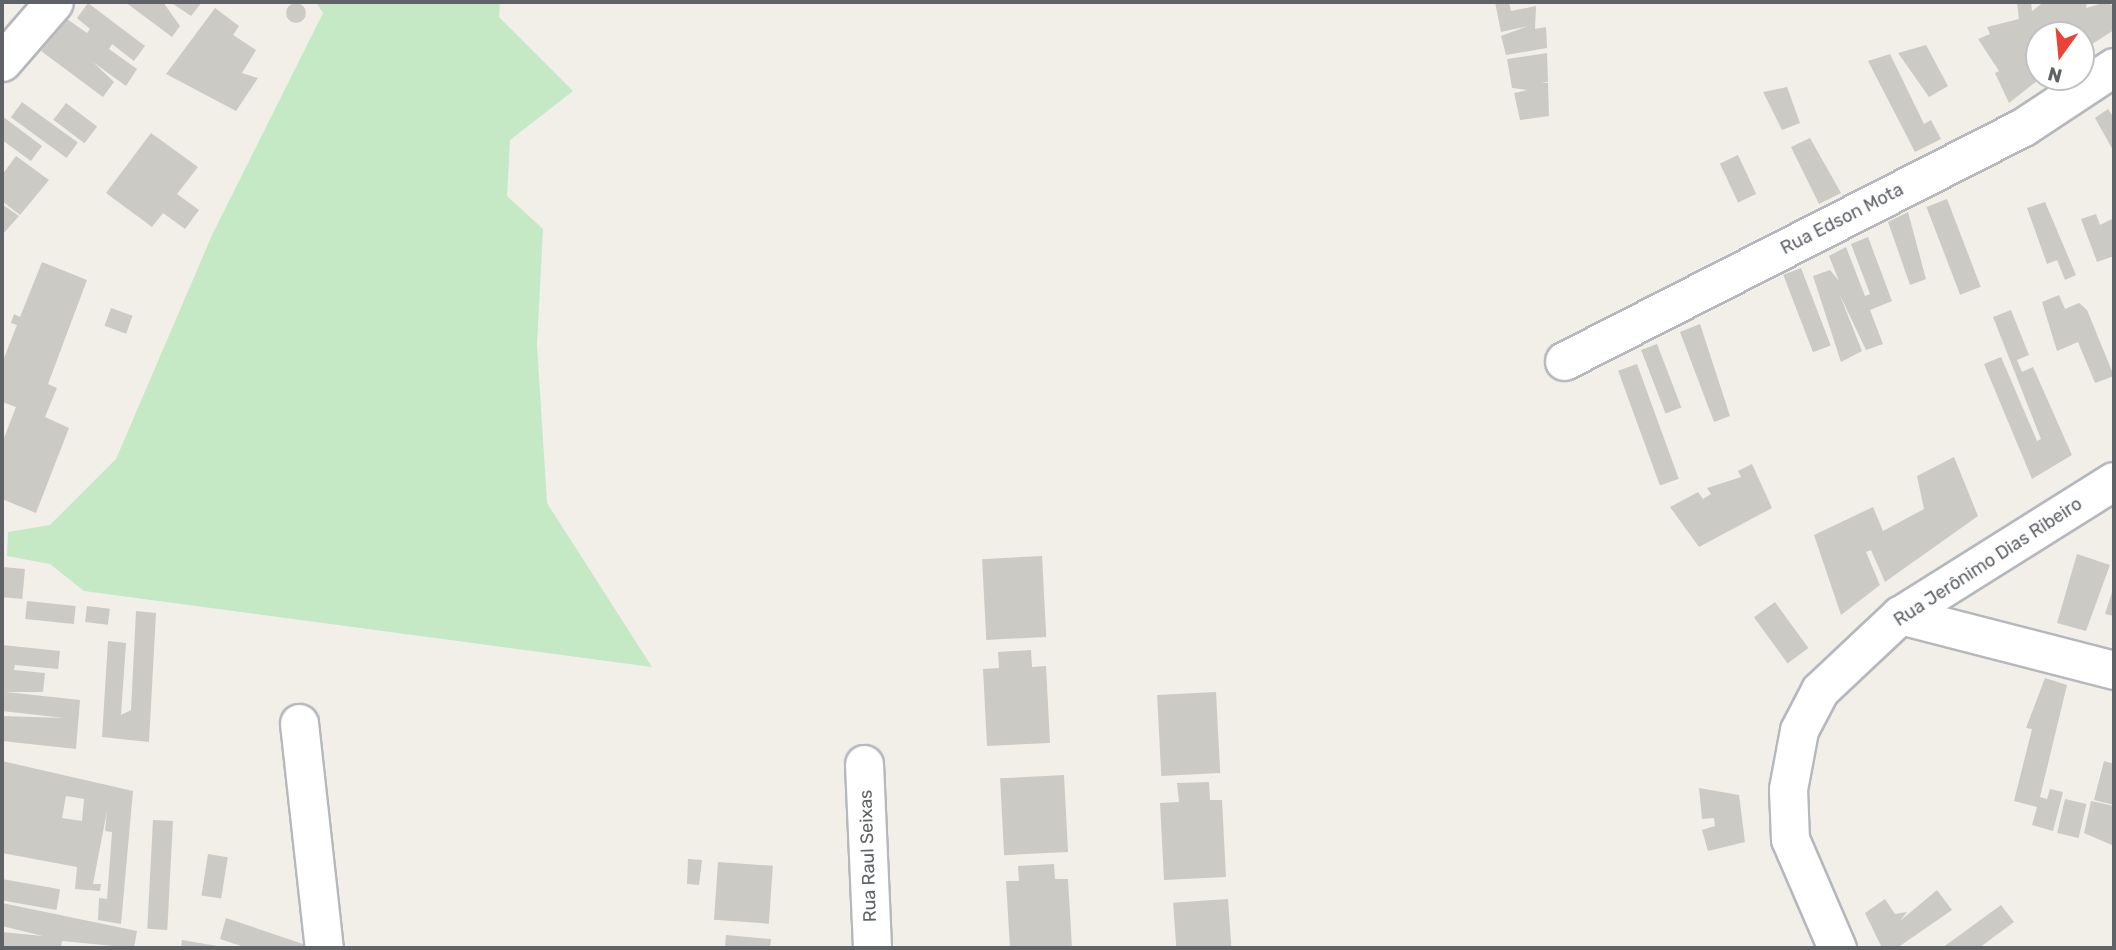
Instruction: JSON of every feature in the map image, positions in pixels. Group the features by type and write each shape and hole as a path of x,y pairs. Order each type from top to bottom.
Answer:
{"street":[{"path":"2,62 54,2"},
{"name":"Rua Edson Mota","path":"1564,361 2023,127 2114,67"},
{"name":"Rua Jerônimo Dias Ribeiro","path":"1837,948 1790,839 1788,789 1799,730 1820,690 1900,615 2114,481"},
{"path":"1900,615 2114,670"},
{"path":"299,723 324,948"},
{"name":"Rua Raul Seixas","path":"864,764 872,948"}],"green space":[{"path":"316,2 500,2 499,17 573,91 510,140 507,196 543,229 537,345 547,503 652,667 84,591 50,564 7,556 8,532 50,525 116,459 213,233 323,13"}],"building":[{"path":"125,2 163,2 180,26 172,37"},
{"path":"170,2 202,2 191,16"},
{"path":"1495,2 1509,2 1511,11 1536,6 1535,29 1546,27 1547,48 1506,55 1501,36 1528,26 1501,32"},
{"path":"2017,2 2031,2 2032,11 2044,2 2087,2 2086,8 2106,2 2114,6 2114,30 2095,42 2095,21 2025,21 2025,90 2009,103 1995,73 1999,71 1978,39 1990,34 1987,27 2019,19"},
{"path":"88,3 145,46 134,61 112,44 109,49 137,69 126,86 93,62 114,82 103,97 41,51 67,19 87,33 90,29 77,18"},
{"path":"292,3 300,3 306,13 300,23 292,23 286,17 286,9"},
{"path":"215,8 239,26 233,35 256,50 242,73 258,78 236,111 166,74"},
{"path":"1926,45 1948,86 1929,97 1898,53"},
{"path":"1547,53 1548,82 1541,83 1548,83 1549,116 1520,120 1514,93 1528,90 1512,88 1507,59"},
{"path":"1890,54 1924,124 1931,120 1941,139 1915,152 1868,61"},
{"path":"1787,87 1800,123 1782,130 1763,92"},
{"path":"22,102 78,143 67,158 11,117"},
{"path":"66,103 97,126 85,143 53,120"},
{"path":"2108,109 2114,118 2114,152 2095,118"},
{"path":"2,116 42,146 31,161 2,140"},
{"path":"151,133 198,167 177,194 199,210 185,229 163,213 152,227 106,193"},
{"path":"1810,138 1841,193 1819,204 1791,147"},
{"path":"1738,155 1756,194 1738,202 1720,163"},
{"path":"16,156 49,180 20,215 2,201 2,175"},
{"path":"1947,199 1981,287 1960,295 1926,207"},
{"path":"2045,202 2076,275 2065,280 2057,260 2047,264 2027,208"},
{"path":"2,204 19,216 2,235"},
{"path":"1908,212 1926,279 1910,285 1888,222"},
{"path":"2096,214 2100,225 2114,218 2114,256 2097,262 2081,219"},
{"path":"1868,237 1892,301 1870,310 1883,344 1866,350 1839,293 1862,351 1841,362 1813,276 1830,270 1839,281 1829,256 1846,247 1865,296 1870,294 1851,244"},
{"path":"42,262 87,280 48,384 57,388 45,417 69,428 36,513 2,499 2,443 16,407 2,402 2,363 17,325 11,323 14,314 20,317"},
{"path":"1801,268 1831,345 1813,352 1783,275"},
{"path":"2059,295 2065,309 2079,303 2087,310 2114,376 2095,383 2078,342 2057,351 2042,302"},
{"path":"111,308 133,316 126,334 105,326"},
{"path":"2011,310 2029,355 2017,360 2022,372 2033,367 2072,455 2032,479 1984,364 2001,357 2037,441 2041,439 1993,317"},
{"path":"1700,324 1730,416 1714,422 1680,332"},
{"path":"1657,344 1681,407 1665,414 1641,350"},
{"path":"1637,364 1679,479 1660,485 1618,371"},
{"path":"1954,457 1978,516 1885,582 1871,550 1866,552 1880,585 1841,615 1814,535 1873,507 1883,531 1924,509 1917,476"},
{"path":"1752,464 1772,508 1699,547 1670,507 1698,492 1703,499 1711,494 1707,488 1741,477 1738,471"},
{"path":"2077,554 2110,565 2086,631 2057,623"},
{"path":"1042,556 1046,637 986,640 982,559"},
{"path":"2,567 25,569 22,599 2,597"},
{"path":"2114,586 2114,616 2105,614"},
{"path":"27,601 76,606 74,624 25,619"},
{"path":"1775,602 1809,648 1787,663 1754,617"},
{"path":"87,606 110,609 108,625 85,622"},
{"path":"136,611 156,613 149,742 102,737 108,641 126,643 121,715 131,710"},
{"path":"2,645 60,651 58,669 15,665 14,670 45,673 43,692 6,692 80,700 76,749 2,741 2,716 64,718 2,711"},
{"path":"1031,650 1032,667 1046,666 1050,743 987,746 983,669 999,668 998,652"},
{"path":"2045,678 2067,685 2040,797 2047,799 2050,789 2063,792 2053,831 2032,825 2037,807 2014,801 2032,729 2026,728"},
{"path":"1216,692 1220,773 1161,776 1157,695"},
{"path":"2,761 133,791 121,924 98,920 99,898 107,899 112,832 105,831 107,811 93,884 101,884 100,891 75,889 77,867 2,853","holes":["66,796 84,799 82,821 62,818"]},
{"path":"2104,761 2114,764 2114,805 2094,800"},
{"path":"1064,775 1068,852 1004,855 1000,778"},
{"path":"1209,782 1210,800 1222,800 1226,877 1164,880 1160,803 1179,802 1177,783"},
{"path":"1699,788 1739,795 1745,842 1708,851 1702,830 1715,826 1714,818 1702,819"},
{"path":"2065,799 2086,804 2079,838 2057,833"},
{"path":"2091,801 2114,806 2114,846 2084,833"},
{"path":"153,820 173,821 167,930 147,929"},
{"path":"208,854 228,857 221,899 201,895"},
{"path":"688,859 702,860 699,885 687,884"},
{"path":"718,862 773,866 769,924 714,920"},
{"path":"1054,864 1055,879 1068,879 1072,948 1010,948 1006,881 1019,881 1018,866"},
{"path":"2,879 60,889 56,910 2,900"},
{"path":"1937,890 1952,910 1897,948 1882,948 1865,913 1885,899 1895,914 1907,912 1900,921"},
{"path":"1228,899 1231,948 1176,948 1173,903"},
{"path":"2,903 137,931 134,948 62,941 61,948 2,948 2,932 43,936 2,926"},
{"path":"2001,905 2014,922 1979,948 1942,948"},
{"path":"226,918 315,948 247,948 220,939"},
{"path":"726,935 771,939 770,948 725,948"},
{"path":"182,940 223,947 223,948 181,948"}]}
